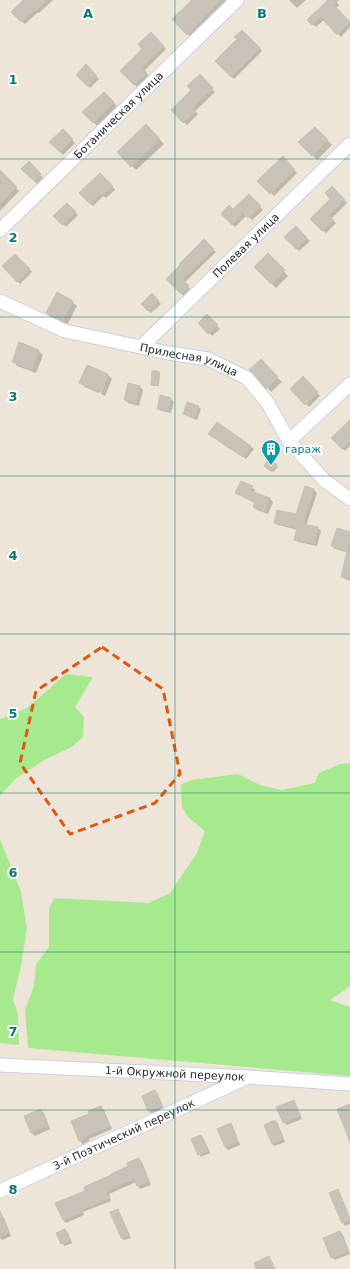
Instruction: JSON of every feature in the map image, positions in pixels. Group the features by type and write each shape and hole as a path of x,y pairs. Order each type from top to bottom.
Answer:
{"street":[{"name":"Ботаническая улица","path":"0,230 237,0"},
{"name":"Полевая улица","path":"141,347 350,144"},
{"name":"Прилесная улица","path":"0,301 65,331 168,353 208,359 247,378 267,402 289,441 324,480 350,499"},
{"path":"289,441 350,384"},
{"name":"1-й Окружной переулок","path":"0,1065 248,1077 350,1084"},
{"name":"3-й Поэтический переулок","path":"0,1191 248,1077"}],"highlighted area":[{"path":"102,647 163,689 180,774 155,803 70,834 20,763 36,691"}],"green space":[{"path":"66,674 93,677 75,707 84,717 83,737 72,747 46,759 15,779 0,796 0,719 27,708"},
{"path":"350,763 350,986 330,1000 350,1007 350,1076 28,1048 25,1010 34,986 36,964 49,947 49,909 54,898 149,903 170,893 197,853 205,831 188,817 182,807 181,784 192,780 238,774 260,785 282,790 315,783 319,773 340,764"},
{"path":"0,839 21,892 27,929 21,966 13,999 18,1014 19,1045 0,1043"}],"building":[{"path":"23,0 47,0 36,11 34,10 21,22 11,12"},
{"path":"192,0 221,0 187,35 172,19"},
{"path":"328,0 339,0 334,5 350,22 337,35 321,17 312,25 307,20"},
{"path":"242,30 260,48 231,77 215,61 237,39 234,37"},
{"path":"151,32 164,46 142,67 147,73 134,85 120,71 142,49 138,44"},
{"path":"86,64 97,76 87,86 76,75"},
{"path":"200,74 213,88 193,108 196,111 183,123 171,110 191,90 187,86"},
{"path":"104,92 114,102 93,123 82,112"},
{"path":"146,124 160,139 131,167 117,152"},
{"path":"315,127 328,140 312,156 298,142"},
{"path":"63,129 73,139 60,152 49,142"},
{"path":"283,156 295,170 270,194 257,181"},
{"path":"29,161 41,174 34,181 21,169"},
{"path":"0,170 17,187 0,204"},
{"path":"100,173 113,186 102,196 100,194 90,204 79,193"},
{"path":"332,186 345,200 329,215 334,220 322,231 310,219 330,199 325,193"},
{"path":"249,194 261,206 248,218 243,213 232,225 221,214 229,205 233,209"},
{"path":"67,203 76,212 62,225 53,216"},
{"path":"296,226 307,238 296,249 284,237"},
{"path":"204,239 214,249 182,280 189,286 181,294 166,279"},
{"path":"268,253 285,270 271,284 254,267"},
{"path":"15,254 30,269 17,282 2,266"},
{"path":"57,292 73,301 63,321 46,313"},
{"path":"152,293 159,301 148,311 141,304"},
{"path":"207,314 218,325 208,334 198,323"},
{"path":"19,342 39,350 32,370 12,362"},
{"path":"261,359 278,377 266,389 249,370"},
{"path":"87,365 108,374 101,392 79,383"},
{"path":"152,371 159,371 158,386 151,385"},
{"path":"303,376 318,392 305,405 290,389"},
{"path":"128,383 140,386 136,403 124,400"},
{"path":"160,395 171,398 168,411 157,409"},
{"path":"187,402 199,406 194,418 183,414"},
{"path":"350,420 350,441 342,449 331,438"},
{"path":"217,422 251,446 243,457 208,434"},
{"name":"гараж","path":"269,459 277,465 272,472 264,466"},
{"path":"241,481 253,486 251,491 270,498 265,512 253,507 255,502 235,493"},
{"path":"305,486 314,489 303,524 318,527 315,544 294,540 297,528 274,523 277,510 296,514"},
{"path":"337,528 350,532 350,541 347,551 331,546"},
{"path":"347,551 350,551 350,579 341,577"},
{"path":"155,1090 162,1106 148,1111 142,1096"},
{"path":"294,1100 300,1116 283,1123 276,1107"},
{"path":"350,1104 350,1142 337,1109"},
{"path":"101,1106 110,1126 86,1136 87,1138 79,1141 71,1121 89,1114 88,1111"},
{"path":"41,1109 48,1126 31,1133 24,1116"},
{"path":"275,1120 283,1139 272,1144 264,1125"},
{"path":"231,1123 238,1142 225,1147 217,1129"},
{"path":"201,1135 208,1151 198,1155 191,1139"},
{"path":"139,1158 149,1182 137,1186 134,1179 106,1191 109,1198 81,1210 82,1212 63,1220 55,1203 85,1191 84,1187 111,1175 128,1166 127,1163"},
{"path":"338,1189 350,1220 342,1223 329,1193"},
{"path":"118,1209 128,1235 121,1238 110,1212"},
{"path":"0,1211 9,1233 0,1237"},
{"path":"65,1229 70,1240 61,1244 56,1233"},
{"path":"340,1231 348,1251 331,1258 323,1238"},
{"path":"269,1256 275,1269 256,1269 254,1263"}],"place":[{"name":"гараж","path":"271,466"}]}
